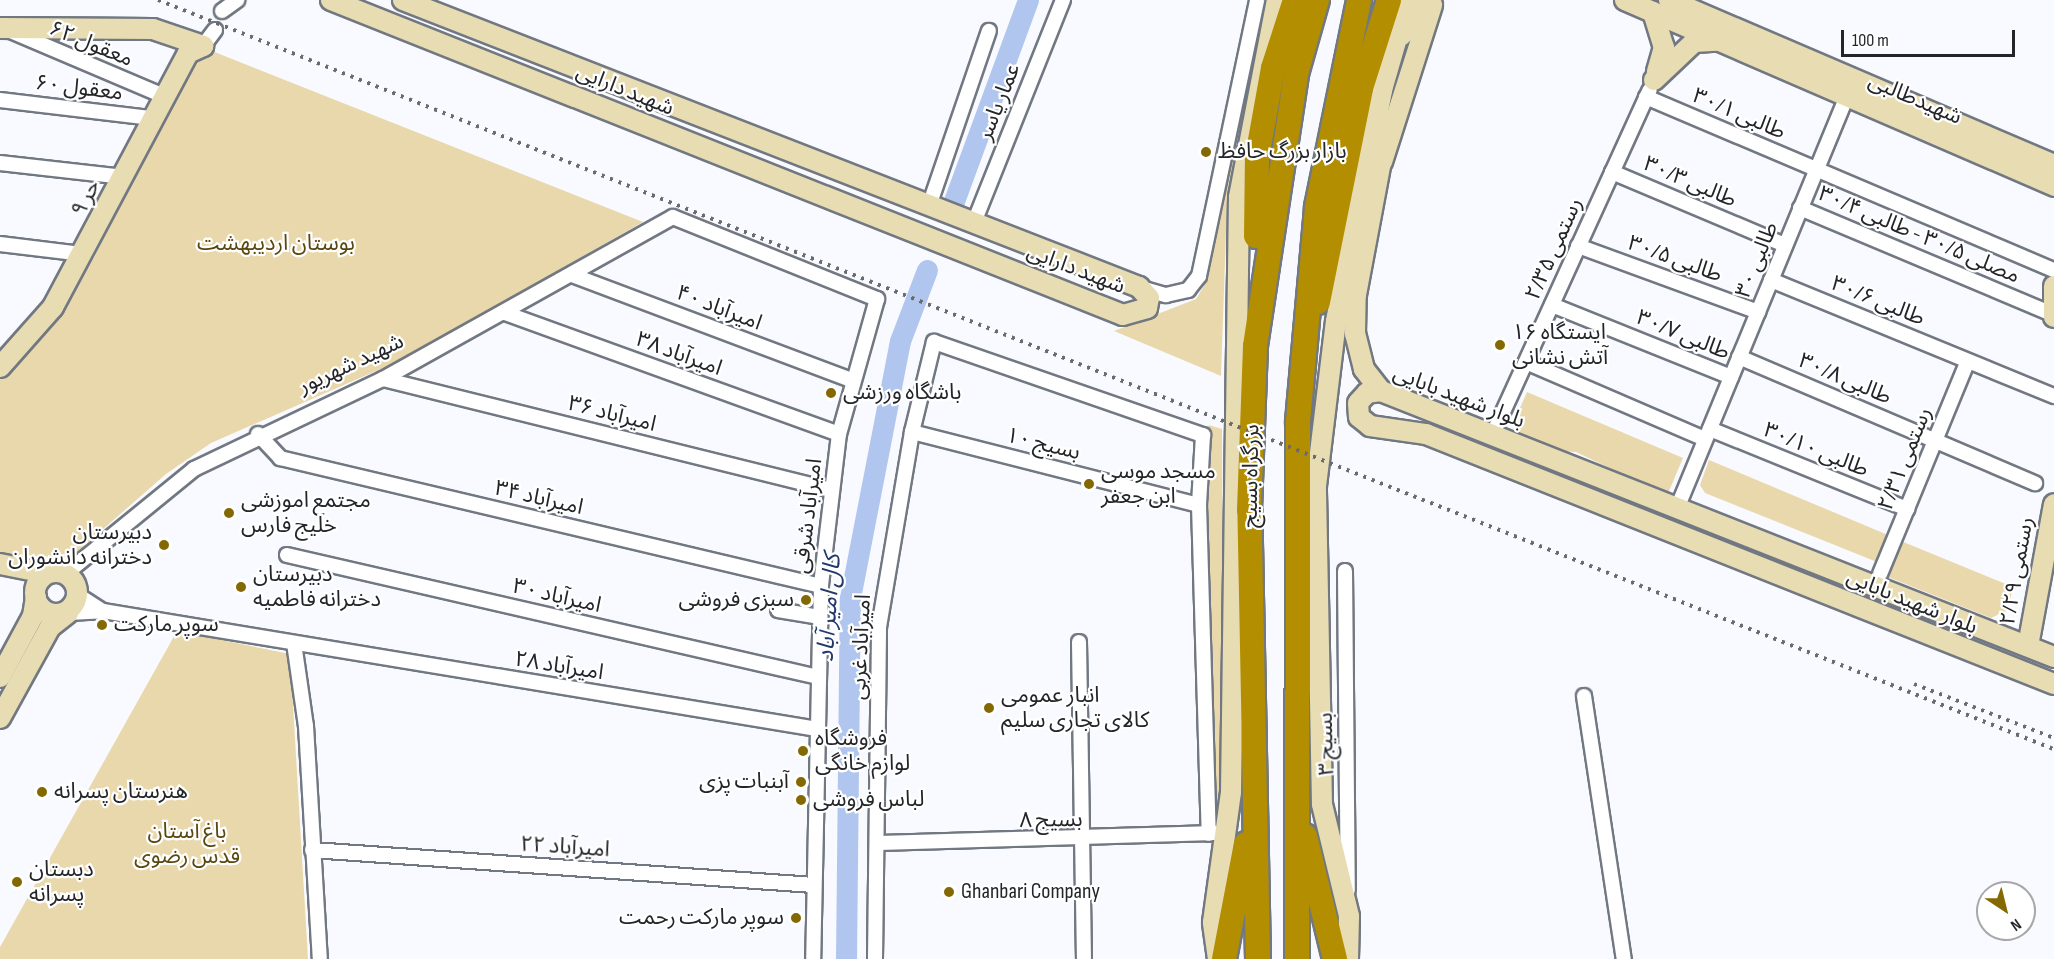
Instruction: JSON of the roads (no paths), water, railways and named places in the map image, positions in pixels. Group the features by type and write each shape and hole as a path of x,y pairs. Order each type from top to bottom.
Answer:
{"highway":[{"path":"1255,346 1257,157 1274,68 1295,0"},
{"name":"بزرگراه بسیج","path":"1258,959 1249,510 1255,346 1294,86 1317,0"},
{"name":"بزرگراه بسیج","path":"1297,959 1293,790 1295,510 1304,350 1317,207 1359,0"},
{"path":"1304,350 1330,263 1361,88 1389,0"},
{"path":"1293,790 1335,959"},
{"path":"1224,959 1255,795"}],"street":[{"path":"222,11 237,0"},
{"name":"شهید دارایی","path":"331,0 829,196 1123,315 1147,308 1149,298 1138,287 975,220 403,0"},
{"name":"عمار یاسر","path":"975,220 1063,0"},
{"path":"1138,287 1166,295 1188,290 1199,276 1257,0"},
{"path":"1216,833 1231,792 1239,197 1277,0"},
{"path":"1348,959 1349,916 1322,804 1316,486 1336,321 1395,43 1408,0"},
{"path":"1381,391 1364,369 1354,334 1356,295 1382,162 1395,43 1429,0"},
{"path":"1382,162 1434,0"},
{"name":"شهیدطالبی","path":"1624,0 1721,42 1759,48 1977,142 2054,186"},
{"name":"شهیدطالبی","path":"1669,0 1847,96 1977,142 2054,165"},
{"path":"1650,88 1664,47 1653,12"},
{"path":"2,28 153,29 202,46 215,30"},
{"name":"معقول ۶۲","path":"2,28 164,96"},
{"path":"930,203 989,31"},
{"path":"1650,88 1694,42 1721,42"},
{"name":"حر ۹","path":"0,367 53,307 188,53 202,46"},
{"name":"طالبی ۳۰/۱","path":"1650,88 1816,169 2054,270"},
{"name":"رستمی ۲/۳۵","path":"1492,436 1650,88"},
{"name":"طالبی ۳۰","path":"1678,506 1847,96"},
{"name":"معقول ۶۰","path":"0,100 152,118"},
{"path":"0,163 124,177"},
{"path":"829,196 847,185 840,168"},
{"name":"طالبی ۳۰/۳","path":"1612,172 1785,245"},
{"name":"مصلی ۳۰/۵ - طالبی ۳۰/۴","path":"1800,208 2054,316"},
{"name":"شهید شهریور","path":"54,574 194,469 258,434 383,379 674,218 877,299"},
{"path":"0,244 83,254"},
{"name":"طالبی ۳۰/۵","path":"1578,246 1758,312"},
{"name":"امیرآباد ۴۰","path":"572,275 850,380"},
{"name":"طالبی ۳۰/۶","path":"1771,280 2054,396"},
{"path":"2054,286 2054,316"},
{"name":"امیرآباد شرقی","path":"813,959 821,586 839,434 850,380 877,299"},
{"name":"طالبی ۳۰/۷","path":"1552,305 1731,377"},
{"name":"امیرآباد ۳۸","path":"505,313 839,434"},
{"name":"امیرآباد غربی","path":"875,959 879,627 912,432 934,342 1203,435 1199,505"},
{"name":"طالبی ۳۰/۸","path":"1739,357 2035,483"},
{"name":"رستمی ۲/۳۱","path":"1880,574 1968,361"},
{"name":"طالبی ۳۰/۱۰","path":"1526,362 1907,509"},
{"name":"امیرآباد ۳۶","path":"383,379 831,490"},
{"name":"بلوار شهید بابایی","path":"2054,657 1678,506 1492,436 1381,391 1367,393 1358,403 1359,417 1370,426 1426,434 2054,684"},
{"name":"بسیج ۱۰","path":"912,432 1199,505"},
{"name":"امیرآباد ۳۴","path":"258,434 280,458 821,586"},
{"name":"رستمی ۲/۲۹","path":"2028,646 2054,504"},
{"path":"1199,505 1216,833 1213,922 1218,959"},
{"name":"امیرآباد ۳۰","path":"287,555 818,677"},
{"path":"0,564 54,574 78,595 103,611"},
{"path":"0,564 35,594 48,611 68,613 103,611"},
{"name":"بسیج ۳","path":"1345,571 1349,916"},
{"path":"0,677 33,616 35,594 54,574"},
{"path":"0,718 50,627 68,613 78,595"},
{"path":"778,610 820,617"},
{"name":"امیرآباد ۲۸","path":"103,611 817,729"},
{"path":"1079,642 1079,841 1084,959"},
{"path":"294,643 306,726 320,959"},
{"path":"1584,696 1624,959"},
{"name":"بسیج ۸","path":"878,843 1079,841 1216,833"},
{"name":"امیرآباد ۲۲","path":"312,850 814,885"}],"waterway":[{"path":"954,201 1028,0"},
{"name":"کال امیر آباد","path":"846,959 850,598 900,341 927,270"}],"railway":[{"path":"158,0 2054,749"},
{"path":"1914,684 2054,738"}],"place":[{"name":"بازار بزرگ حافظ","path":"1206,152"},
{"name":"ایستگاه ۱۶ آتش نشانی","path":"1500,345"},
{"name":"باشگاه ورزشی","path":"831,393"},
{"name":"مسجد موسی ابن جعفر","path":"1089,484"},
{"name":"مجتمع اموزشی خلیج فارس","path":"229,513"},
{"name":"دبیرستان دخترانه دانشوران","path":"164,545"},
{"name":"دبیرستان دخترانه فاطمیه","path":"241,587"},
{"name":"سبزی فروشی","path":"806,600"},
{"name":"سوپر مارکت","path":"102,625"},
{"name":"انبار عمومی کالای تجاری سلیم","path":"989,708"},
{"name":"فروشگاه لوازم خانگی","path":"803,751"},
{"name":"آبنبات پزی","path":"801,782"},
{"name":"هنرستان پسرانه","path":"42,792"},
{"name":"لباس فروشی","path":"801,800"},
{"name":"دبستان پسرانه","path":"17,882"},
{"name":"Ghanbari Company","path":"949,892"},
{"name":"سوپر مارکت رحمت","path":"796,918"}],"park label":[{"name":"بوستان اردیبهشت","path":"276,244"},
{"name":"باغ آستان قدس رضوی","path":"187,844"}]}
